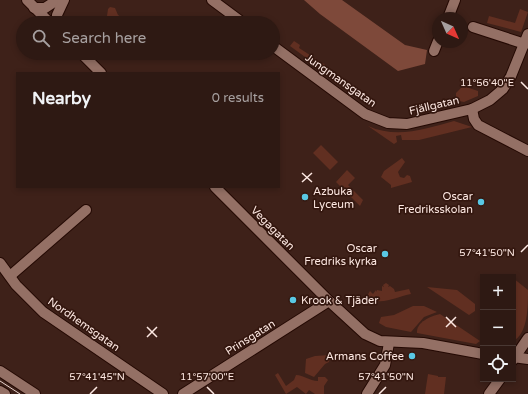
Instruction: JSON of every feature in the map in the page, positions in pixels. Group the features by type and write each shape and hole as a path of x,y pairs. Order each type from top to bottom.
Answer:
{"street":[{"path":"27,0 39,7 45,8 56,0"},
{"path":"58,16 59,7 64,0"},
{"path":"212,0 234,16"},
{"path":"450,12 455,0"},
{"path":"39,7 45,16"},
{"path":"473,27 524,44"},
{"name":"Fjällgatan","path":"400,124 472,109 490,100 506,85 528,34"},
{"name":"Jungmansgatan","path":"280,51 365,114 388,123 400,124"},
{"path":"88,60 100,72"},
{"path":"472,109 474,119 478,125 528,151"},
{"name":"Vegagatan","path":"216,188 329,301 366,334 380,341 423,343 480,353"},
{"path":"10,276 86,210"},
{"name":"Nordhemsgatan","path":"0,264 43,312 163,394"},
{"name":"Prinsgatan","path":"183,394 329,301"},
{"path":"516,355 528,338"},
{"path":"368,394 385,364 389,342"},
{"path":"516,358 528,359"},
{"path":"0,372 35,394"},
{"path":"490,394 498,382"},
{"path":"0,391 5,394"}],"shaded area":[{"path":"304,0 342,0 405,45 427,50 425,64 398,71 320,14"},
{"path":"110,7 115,8 119,16 107,16 108,9"},
{"path":"520,9 528,12 521,32 487,23 489,16 515,23"},
{"path":"294,41 300,45 299,48 327,66 323,70 290,46"},
{"path":"463,86 478,91 478,96 464,102 459,101 456,98 456,93"},
{"path":"454,121 472,127 419,140 402,140 401,135 396,136 397,142 394,144 368,126 379,130 400,132 422,130"},
{"path":"321,145 338,162 330,170 313,153"},
{"path":"402,158 405,162 398,172 400,177 404,178 407,175 410,176 412,182 391,188 391,185 381,177 384,171"},
{"path":"347,170 355,178 348,185 363,200 360,206 336,182"},
{"path":"516,280 528,290 526,319 522,332 516,339"},
{"path":"386,283 389,285 388,287 390,286 394,289 395,292 409,289 411,294 383,301 377,301 367,296 370,291 373,294 376,290 377,292 377,290 382,291 382,286 384,287 383,285"},
{"path":"427,287 457,290 475,304 475,311 469,315"},
{"path":"413,306 424,306 437,312 424,317 411,332 386,327 379,323 381,317 394,315"},
{"path":"440,314 480,341 476,344 417,333 417,329 421,323 432,316"},
{"path":"330,355 329,362 325,364 314,377 305,373 306,359 315,356"},
{"path":"278,373 286,386 294,380 296,375 318,381 318,377 325,377 328,380 324,386 324,394 315,394 309,390 306,394 297,387 286,394 275,375"},
{"path":"428,374 438,377 446,377 444,394 425,394"}],"tram line":[{"path":"0,381 20,394"}],"place":[{"name":"Azbuka Lyceum","path":"305,197"},
{"name":"Oscar Fredriksskolan","path":"481,202"},
{"name":"Oscar Fredriks kyrka","path":"385,254"},
{"name":"Krook & Tjäder","path":"293,300"},
{"name":"Armans Coffee","path":"412,356"}]}
